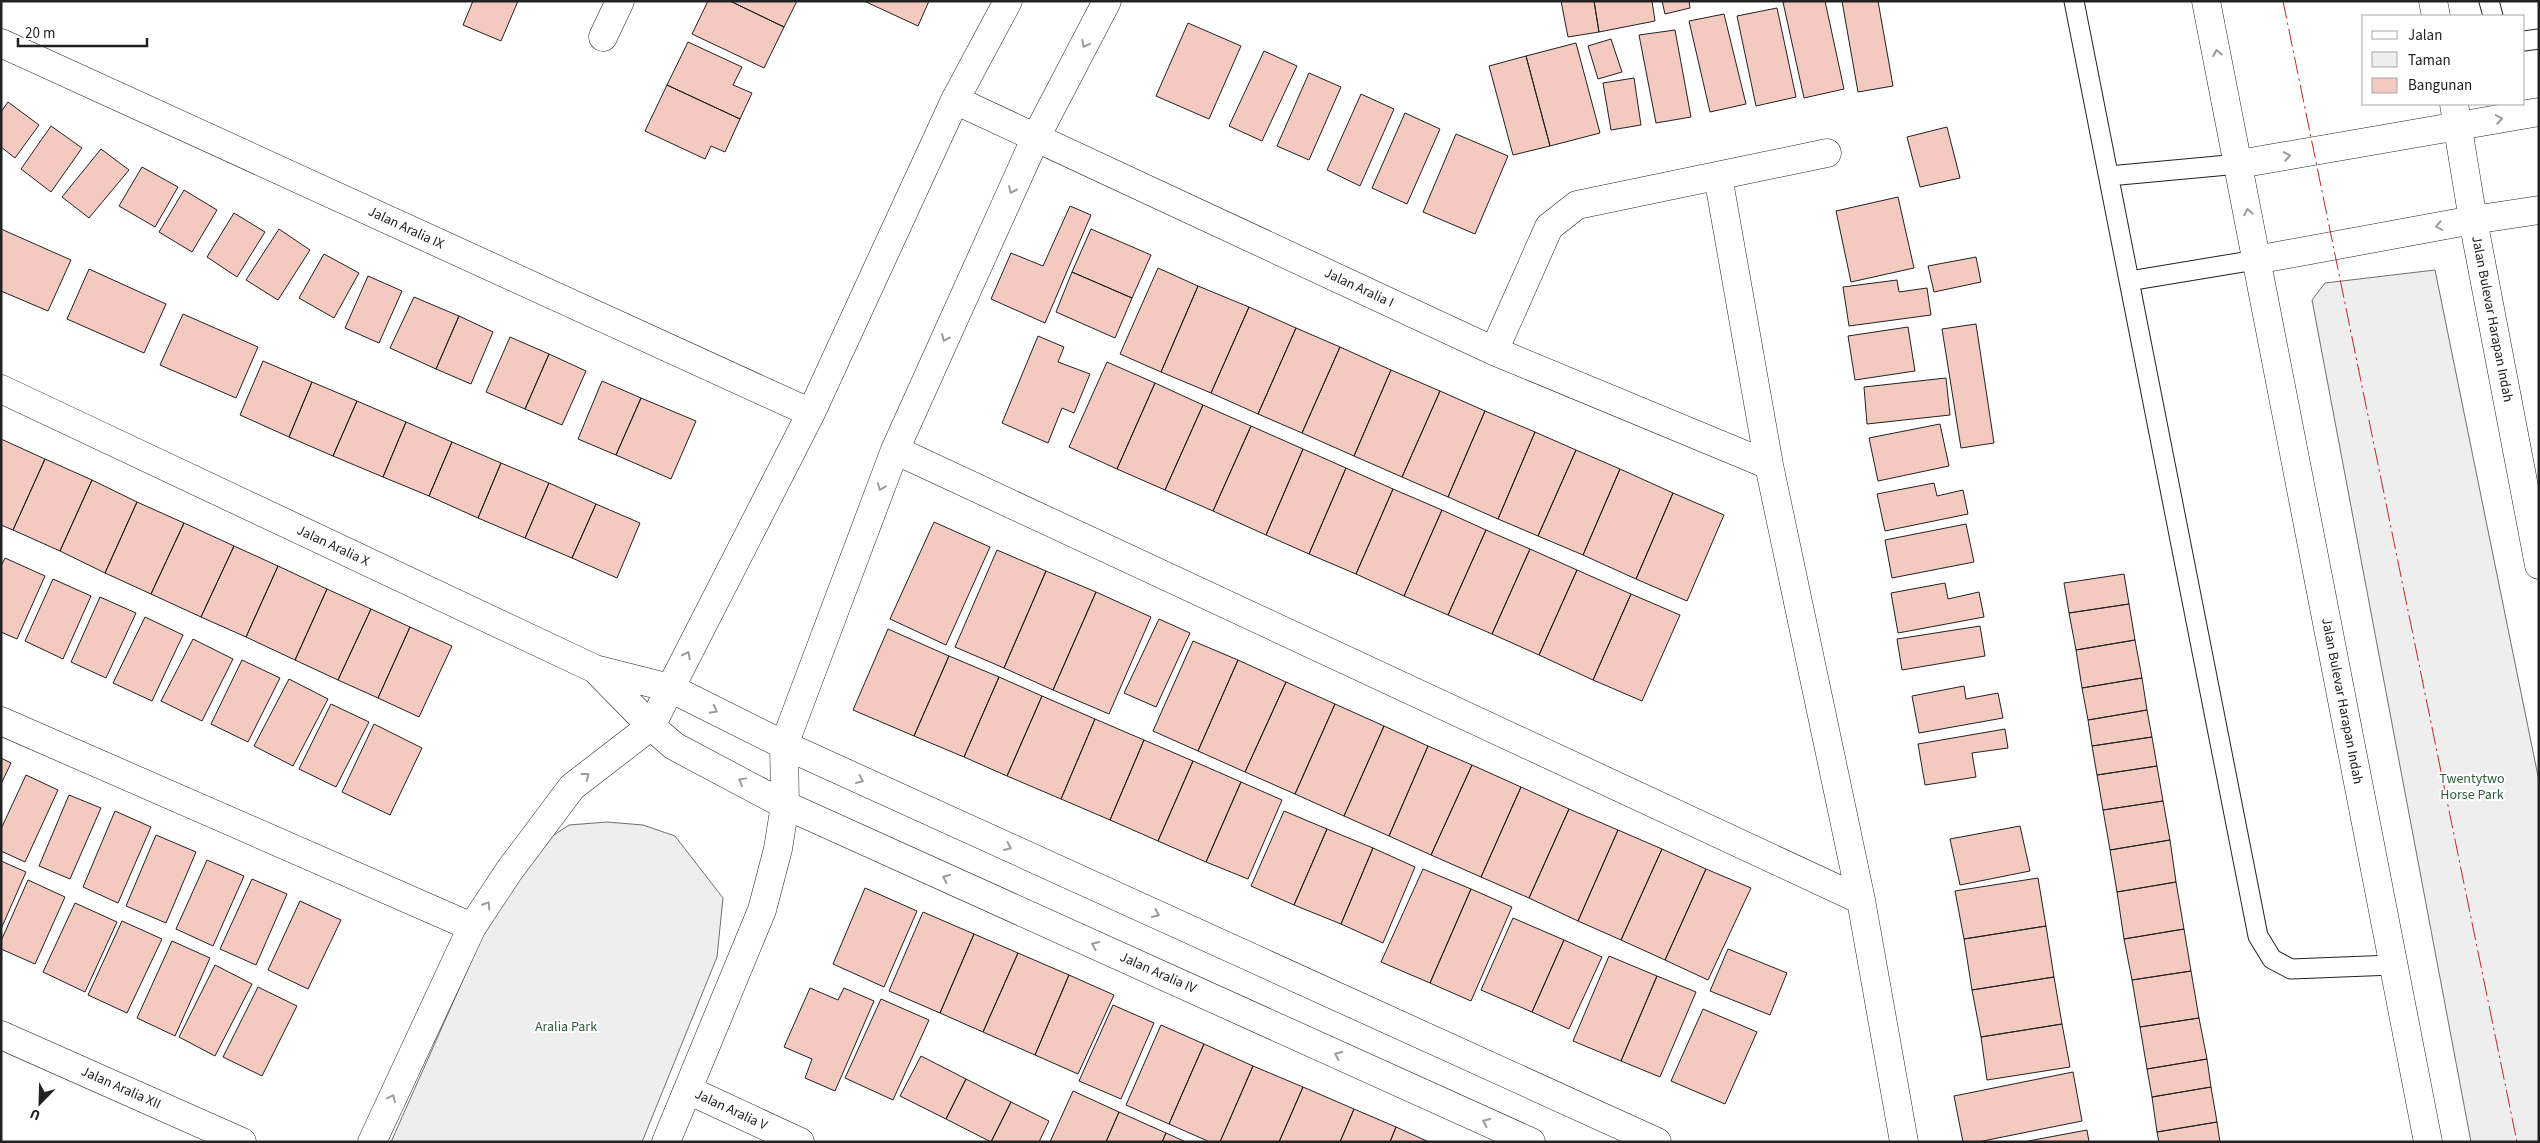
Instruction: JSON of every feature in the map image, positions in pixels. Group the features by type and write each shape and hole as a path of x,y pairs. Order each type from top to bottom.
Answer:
{"street":[{"path":"603,38 620,1"},
{"path":"372,1142 472,927 509,871 572,787 651,726 810,413 954,100 1008,1"},
{"path":"666,1142 762,910 778,849 785,805 784,745 895,450 1036,137 1107,1"},
{"name":"Jalan Bulevar Harapan Indah","path":"2206,1 2428,1142"},
{"path":"2433,1 2436,15"},
{"name":"Jalan Aralia IX","path":"1,43 810,413"},
{"name":"Jalan Aralia I","path":"954,100 1494,351 1769,466"},
{"path":"2239,164 2456,115 2539,112"},
{"name":"Jalan Bulevar Harapan Indah","path":"2456,115 2473,220 2539,565"},
{"path":"1494,351 1528,270 1549,227 1578,205 1827,153"},
{"path":"1718,176 1769,466 1861,900 1904,1142"},
{"name":"Jalan Bulevar Harapan Indah","path":"2256,260 2473,220 2539,210"},
{"name":"Jalan Aralia X","path":"1,389 595,669 670,688 784,745 1657,1142"},
{"path":"895,450 1861,900"},
{"name":"Jalan Aralia IV","path":"595,669 651,726 674,746 785,805 1531,1142"},
{"path":"1,721 472,927"},
{"name":"Jalan Aralia XII","path":"1,1034 242,1142"},
{"name":"Jalan Aralia V","path":"688,1090 800,1142"}],"lane":[{"path":"2074,1 2258,936 2272,958 2291,969 2393,965"},
{"path":"2489,1 2493,15"},
{"path":"2525,41 2539,39"},
{"path":"2109,176 2239,164"},
{"path":"2129,280 2256,260"}],"green space":[{"name":"Twentytwo Horse Park","path":"2435,270 2539,781 2539,1142 2471,1142 2312,300 2325,283"},
{"name":"Aralia Park","path":"607,822 643,825 675,836 723,898 717,957 642,1142 391,1142 503,890 527,853 569,825"}],"building":[{"path":"473,1 518,1 501,41 463,25"},
{"path":"708,1 730,1 784,27 764,68 692,34"},
{"path":"730,1 797,1 784,27"},
{"path":"864,1 929,1 918,26"},
{"path":"1561,1 1594,1 1599,32 1568,37"},
{"path":"1594,1 1652,1 1655,21 1599,32"},
{"path":"1662,1 1689,1 1690,8 1665,14"},
{"path":"1825,1 1844,89 1804,98 1783,2"},
{"path":"1842,1 1878,1 1893,86 1858,92"},
{"path":"1777,8 1796,97 1756,106 1737,16"},
{"path":"1724,14 1746,104 1710,112 1689,21"},
{"path":"1188,23 1241,46 1209,119 1156,96"},
{"path":"1675,30 1691,117 1656,123 1639,35"},
{"path":"1611,39 1622,72 1598,79 1588,46"},
{"path":"688,42 742,67 733,85 752,93 740,119 667,85"},
{"path":"1576,43 1600,133 1550,146 1526,56"},
{"path":"1264,51 1297,66 1262,141 1229,126"},
{"path":"1526,56 1550,146 1513,155 1489,66"},
{"path":"1309,73 1341,87 1309,160 1277,146"},
{"path":"1634,78 1641,125 1611,130 1603,83"},
{"path":"667,85 740,119 725,152 711,146 705,159 645,131"},
{"path":"1361,94 1394,109 1360,186 1327,170"},
{"path":"8,102 39,125 15,158 1,147 1,112"},
{"path":"1405,113 1440,129 1407,204 1372,188"},
{"path":"51,126 82,148 51,192 21,169"},
{"path":"1947,127 1960,178 1920,187 1907,137"},
{"path":"1456,134 1508,156 1475,234 1423,212"},
{"path":"101,149 129,170 89,218 62,197"},
{"path":"142,167 178,187 155,227 119,206"},
{"path":"184,190 217,210 192,252 159,232"},
{"path":"1898,197 1914,268 1851,282 1836,211"},
{"path":"1070,206 1091,215 1045,323 991,299 1011,253 1043,266"},
{"path":"234,213 265,232 237,277 207,257"},
{"path":"1,229 71,260 48,311 1,291"},
{"path":"279,229 310,250 278,300 246,280"},
{"path":"1091,229 1151,255 1132,298 1072,272"},
{"path":"324,254 359,273 334,318 299,298"},
{"path":"1976,257 1981,282 1934,292 1928,266"},
{"path":"1158,268 1198,286 1161,372 1120,354"},
{"path":"89,269 166,304 144,353 67,319"},
{"path":"1072,272 1132,298 1115,338 1056,312"},
{"path":"368,276 402,291 379,343 345,328"},
{"path":"1897,280 1899,292 1927,288 1931,315 1849,326 1843,287"},
{"path":"1198,286 1249,307 1211,393 1161,372"},
{"path":"414,297 459,316 436,369 390,348"},
{"path":"1249,307 1296,328 1258,414 1211,393"},
{"path":"183,314 258,347 236,398 160,365"},
{"path":"459,316 493,332 471,384 436,369"},
{"path":"1976,324 1994,443 1961,448 1942,329"},
{"path":"1908,327 1915,371 1855,380 1848,336"},
{"path":"1296,328 1340,347 1302,433 1258,414"},
{"path":"1038,336 1064,347 1058,362 1090,374 1074,413 1062,408 1048,443 1002,423"},
{"path":"510,337 549,354 525,409 486,392"},
{"path":"1340,347 1391,370 1354,456 1302,433"},
{"path":"549,354 586,371 562,425 525,409"},
{"path":"263,361 312,382 289,437 240,415"},
{"path":"1107,362 1155,383 1117,469 1069,447"},
{"path":"1391,370 1440,391 1402,477 1354,456"},
{"path":"1946,378 1950,415 1867,424 1864,387"},
{"path":"602,381 641,398 616,455 578,439"},
{"path":"312,382 357,401 333,456 289,437"},
{"path":"1155,383 1203,405 1165,490 1117,469"},
{"path":"1440,391 1485,411 1448,497 1402,477"},
{"path":"641,398 696,421 671,479 616,455"},
{"path":"357,401 406,422 383,477 333,456"},
{"path":"1203,405 1251,426 1213,511 1165,490"},
{"path":"1485,411 1535,432 1498,519 1448,497"},
{"path":"406,422 452,442 429,496 383,477"},
{"path":"1940,424 1949,466 1878,481 1869,438"},
{"path":"1251,426 1303,449 1266,535 1213,511"},
{"path":"1535,432 1576,450 1538,536 1498,519"},
{"path":"1,439 45,459 13,530 1,525"},
{"path":"452,442 501,463 478,518 429,496"},
{"path":"1303,449 1346,468 1309,554 1266,535"},
{"path":"1576,450 1620,469 1583,555 1538,536"},
{"path":"45,459 92,480 60,551 13,530"},
{"path":"501,463 549,483 525,538 478,518"},
{"path":"1346,468 1393,489 1356,574 1309,554"},
{"path":"1620,469 1673,493 1636,579 1583,555"},
{"path":"92,480 137,502 105,573 60,551"},
{"path":"549,483 596,504 572,558 525,538"},
{"path":"1934,483 1937,496 1963,490 1968,514 1885,531 1877,494"},
{"path":"1393,489 1442,510 1404,596 1356,574"},
{"path":"1673,493 1724,515 1687,601 1636,579"},
{"path":"137,502 184,523 151,594 105,573"},
{"path":"596,504 640,523 617,578 572,558"},
{"path":"1442,510 1486,530 1448,615 1404,596"},
{"path":"934,522 990,547 946,645 890,619"},
{"path":"184,523 234,546 201,617 151,594"},
{"path":"1966,524 1974,562 1892,578 1885,540"},
{"path":"1486,530 1530,549 1492,634 1448,615"},
{"path":"234,546 278,566 246,637 201,617"},
{"path":"1530,549 1577,570 1539,655 1492,634"},
{"path":"997,550 1046,571 1004,668 955,647"},
{"path":"5,558 45,576 17,639 1,632 1,566"},
{"path":"278,566 327,589 295,660 246,637"},
{"path":"1577,570 1631,594 1593,680 1539,655"},
{"path":"1046,571 1096,592 1053,690 1004,668"},
{"path":"2124,574 2129,604 2069,613 2064,583"},
{"path":"53,579 91,596 63,659 25,641"},
{"path":"1945,583 1948,599 1979,592 1984,617 1898,633 1891,593"},
{"path":"327,589 371,609 338,680 295,660"},
{"path":"1096,592 1151,617 1109,714 1053,690"},
{"path":"1631,594 1680,615 1642,701 1593,680"},
{"path":"100,597 136,613 106,678 71,662"},
{"path":"2129,604 2135,640 2076,650 2069,613"},
{"path":"371,609 410,627 378,698 338,680"},
{"path":"145,617 183,635 152,701 113,683"},
{"path":"1159,619 1190,633 1156,707 1124,693"},
{"path":"1980,626 1985,656 1902,670 1897,639"},
{"path":"410,627 452,646 419,717 378,698"},
{"path":"888,629 949,656 914,736 853,710"},
{"path":"193,639 233,659 202,721 161,701"},
{"path":"2135,640 2142,678 2082,688 2076,650"},
{"path":"1193,641 1238,660 1198,751 1153,731"},
{"path":"949,656 999,677 964,757 914,736"},
{"path":"242,660 280,678 248,742 211,724"},
{"path":"1238,660 1286,682 1245,772 1198,751"},
{"path":"999,677 1042,696 1007,776 964,757"},
{"path":"2142,678 2147,710 2088,720 2082,688"},
{"path":"289,679 328,699 293,766 254,746"},
{"path":"1286,682 1335,704 1295,794 1245,772"},
{"path":"1964,686 1966,699 1998,693 2003,718 1919,733 1912,696"},
{"path":"1042,696 1095,719 1061,799 1007,776"},
{"path":"331,704 369,722 336,787 299,769"},
{"path":"1335,704 1384,726 1344,816 1295,794"},
{"path":"2147,710 2152,737 2092,746 2088,720"},
{"path":"1095,719 1144,740 1110,820 1061,799"},
{"path":"374,724 422,748 390,815 342,792"},
{"path":"1384,726 1428,746 1389,836 1344,816"},
{"path":"2005,729 2008,748 1972,753 1976,777 1925,785 1918,744"},
{"path":"2152,737 2157,766 2097,775 2092,746"},
{"path":"1144,740 1193,761 1158,841 1110,820"},
{"path":"1428,746 1472,765 1431,855 1389,836"},
{"path":"1,758 11,763 1,784"},
{"path":"1193,761 1241,782 1206,862 1158,841"},
{"path":"1472,765 1521,787 1481,877 1431,855"},
{"path":"2157,766 2163,801 2103,810 2097,775"},
{"path":"26,775 58,790 25,862 1,851 1,829"},
{"path":"1241,782 1282,800 1248,879 1206,862"},
{"path":"1521,787 1569,809 1529,898 1481,877"},
{"path":"69,795 101,808 70,879 39,866"},
{"path":"2163,801 2170,840 2110,850 2103,810"},
{"path":"1569,809 1618,830 1578,921 1529,898"},
{"path":"115,811 151,827 118,903 83,887"},
{"path":"1284,811 1327,829 1294,905 1251,886"},
{"path":"2020,826 2030,871 1960,885 1950,839"},
{"path":"1327,829 1373,848 1341,924 1294,905"},
{"path":"1618,830 1662,849 1621,940 1578,921"},
{"path":"156,835 196,852 166,923 126,906"},
{"path":"2170,840 2176,882 2117,892 2110,850"},
{"path":"1373,848 1415,867 1383,943 1341,924"},
{"path":"1662,849 1706,869 1665,960 1621,940"},
{"path":"207,860 244,876 213,946 176,929"},
{"path":"1,861 26,872 1,929"},
{"path":"1423,869 1471,889 1430,983 1381,962"},
{"path":"1706,869 1751,888 1708,980 1665,960"},
{"path":"2038,878 2046,926 1964,939 1955,891"},
{"path":"252,879 287,894 256,965 220,949"},
{"path":"28,880 65,897 35,964 1,949 1,941"},
{"path":"2176,882 2184,929 2124,939 2117,892"},
{"path":"865,888 917,911 884,987 833,964"},
{"path":"1471,889 1512,907 1471,1001 1430,983"},
{"path":"300,901 341,920 308,989 268,970"},
{"path":"75,903 117,922 85,992 43,972"},
{"path":"923,912 974,934 940,1013 889,991"},
{"path":"1513,918 1564,940 1532,1012 1481,990"},
{"path":"122,921 162,939 127,1013 88,995"},
{"path":"2046,926 2054,977 1972,990 1964,939"},
{"path":"2184,929 2191,971 2132,980 2124,939"},
{"path":"974,934 1018,953 983,1032 940,1013"},
{"path":"1564,940 1602,957 1569,1029 1532,1012"},
{"path":"172,941 210,958 175,1036 137,1018"},
{"path":"1728,949 1787,973 1770,1015 1710,991"},
{"path":"1018,953 1069,975 1035,1055 983,1032"},
{"path":"1609,956 1657,976 1621,1061 1573,1041"},
{"path":"215,965 252,984 215,1056 179,1037"},
{"path":"2191,971 2199,1018 2140,1027 2132,980"},
{"path":"1069,975 1114,995 1078,1074 1035,1055"},
{"path":"1657,976 1696,992 1660,1077 1621,1061"},
{"path":"2054,977 2062,1024 1981,1037 1972,990"},
{"path":"258,987 297,1006 262,1076 223,1057"},
{"path":"810,988 838,1000 844,988 874,1001 835,1091 805,1078 812,1059 784,1047"},
{"path":"881,999 929,1020 893,1100 845,1078"},
{"path":"1113,1005 1154,1023 1121,1099 1079,1081"},
{"path":"1703,1009 1757,1032 1725,1104 1671,1081"},
{"path":"2199,1018 2207,1059 2147,1069 2140,1027"},
{"path":"2062,1024 2070,1067 1987,1080 1981,1037"},
{"path":"1161,1025 1204,1044 1169,1124 1126,1105"},
{"path":"1204,1044 1253,1066 1220,1142 1210,1142 1169,1124"},
{"path":"921,1056 966,1079 946,1119 900,1096"},
{"path":"2207,1059 2211,1087 2152,1097 2147,1069"},
{"path":"1253,1066 1303,1087 1279,1142 1220,1142"},
{"path":"2073,1072 2082,1121 1978,1142 1963,1142 1954,1096"},
{"path":"966,1079 1011,1102 991,1142 946,1119"},
{"path":"1303,1087 1354,1109 1340,1142 1279,1142"},
{"path":"2211,1087 2217,1122 2157,1132 2152,1097"},
{"path":"1073,1091 1119,1112 1106,1142 1050,1142"},
{"path":"1011,1102 1049,1121 1039,1142 991,1142"},
{"path":"1354,1109 1396,1127 1390,1142 1340,1142"},
{"path":"1119,1112 1166,1133 1162,1142 1106,1142"},
{"path":"2217,1122 2220,1142 2159,1142 2157,1132"},
{"path":"1396,1127 1429,1142 1390,1142"},
{"path":"2087,1130 2089,1142 2023,1142"},
{"path":"1166,1133 1186,1142 1162,1142"}],"power":[{"path":"2283,1 2517,1142"}]}
